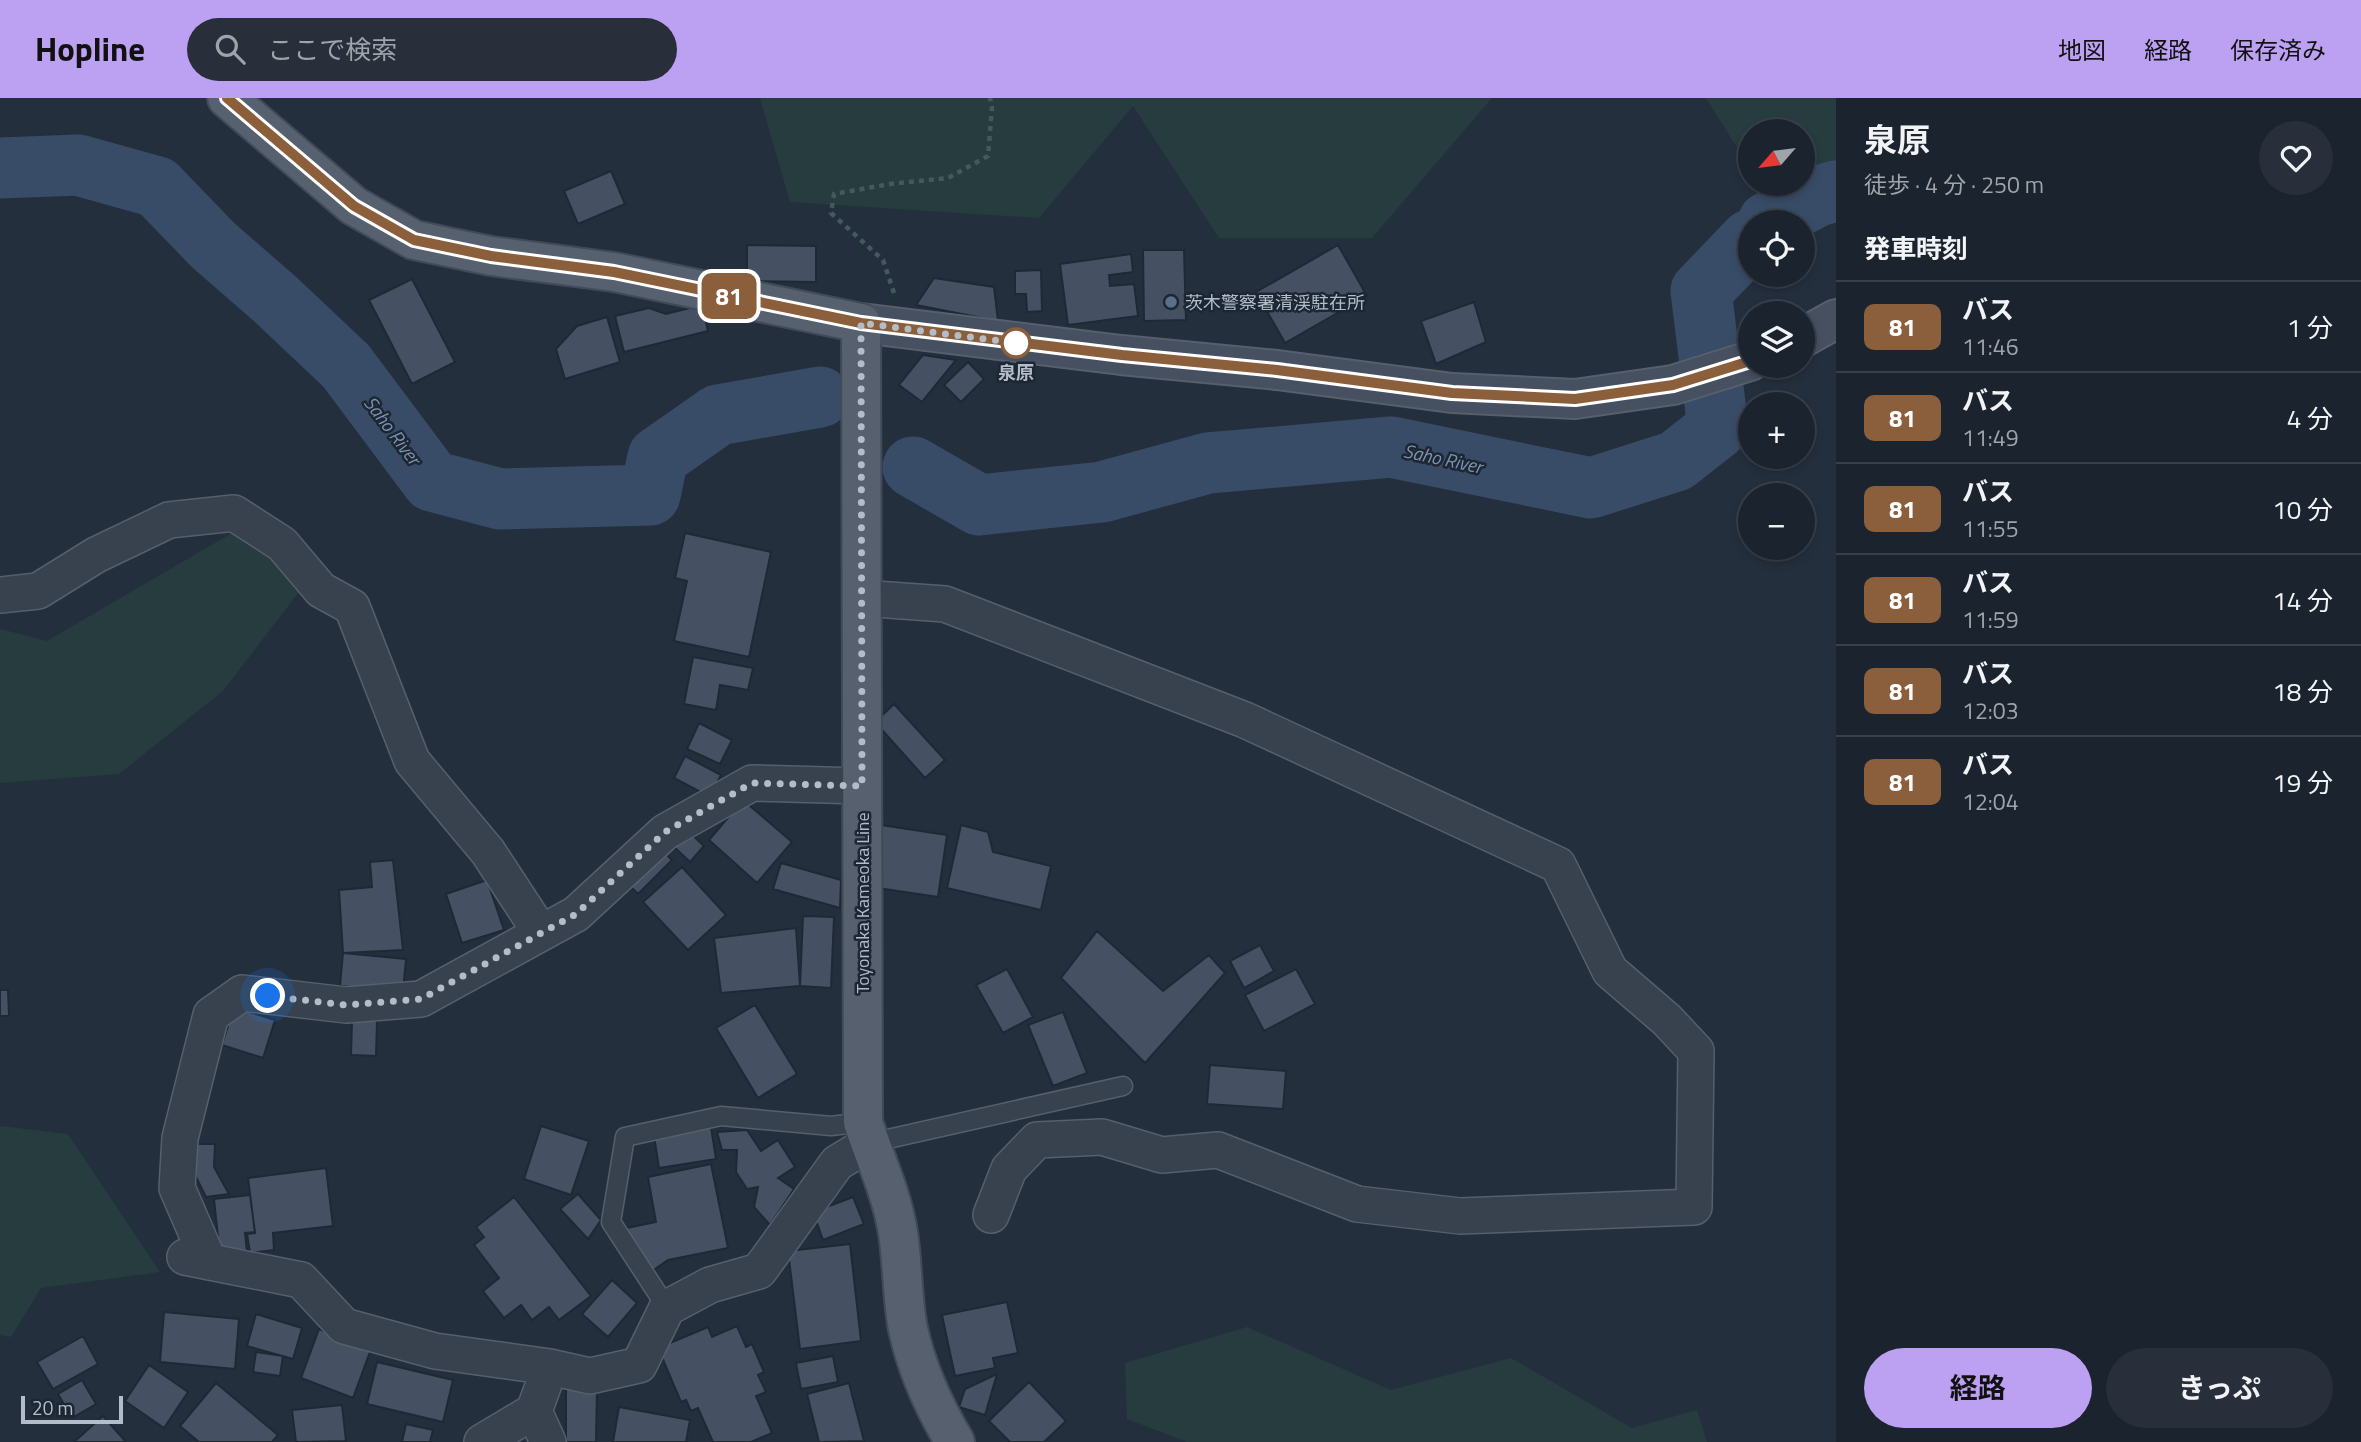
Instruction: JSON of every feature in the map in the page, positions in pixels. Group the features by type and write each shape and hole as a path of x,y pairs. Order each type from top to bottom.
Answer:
{"main road":[{"path":"227,98 354,206 414,240 491,256 614,272 877,325 1122,355 1277,370 1452,393 1575,399 1673,385 1738,365"},
{"path":"1815,330 1836,318"},
{"name":"Toyonaka Kameoka Line","path":"877,325 861,598 866,1132 886,1181 898,1233 908,1328 924,1384 955,1442"}],"street":[{"path":"0,594 38,591 96,555 169,520 234,513 282,544 321,590 352,607 412,761 488,852 541,933"},
{"path":"861,598 945,604 1245,720 1558,865 1610,971 1667,1020 1696,1051 1694,1207 1460,1216 1370,1206 1357,1204 1218,1150 1162,1155 1102,1137 1037,1140 1009,1168 991,1215"},
{"path":"862,786 752,783 665,832 576,914 421,999 346,1005 242,993 211,1016 180,1138 177,1188 196,1259 301,1280 344,1326 435,1351 550,1367 590,1376 639,1365 667,1308 710,1285 759,1271 836,1163 866,1132"},
{"path":"482,1442 541,1427 550,1367"}],"lane":[{"path":"667,1308 611,1222 625,1138 721,1116 831,1126 866,1132 1123,1086"}],"path":[{"path":"877,325 897,304 883,260 831,213 834,194 948,178 988,156 992,108 990,98"}],"green space":[{"path":"760,98 1492,98 1372,238 1219,238 1133,106 1039,218 790,202"},
{"path":"1706,98 1836,98 1836,168 1815,174 1815,119 1738,119 1738,149"},
{"path":"256,519 302,588 223,691 119,774 0,783 0,629 47,641"},
{"path":"0,1126 68,1134 160,1272 41,1288 11,1337 0,1335"},
{"path":"1247,1327 1391,1390 1511,1358 1632,1428 1697,1410 1707,1442 1187,1442 1127,1419 1125,1363"}],"building":[{"path":"611,171 625,204 578,224 564,191"},
{"path":"747,245 816,246 816,282 747,281"},
{"path":"1338,245 1367,296 1285,343 1256,292"},
{"path":"1143,250 1184,250 1186,320 1144,321"},
{"path":"1131,254 1133,272 1109,275 1110,286 1134,284 1138,316 1068,325 1060,264"},
{"path":"1041,270 1042,311 1027,312 1026,294 1015,294 1015,271"},
{"path":"934,278 994,287 998,321 916,305"},
{"path":"412,279 455,362 412,384 369,300"},
{"path":"1474,302 1486,342 1436,364 1421,321"},
{"path":"702,305 708,331 624,352 615,316 649,308 666,314"},
{"path":"607,317 620,362 565,379 556,349 577,326"},
{"path":"923,355 956,360 922,402 899,385"},
{"path":"968,362 984,379 961,402 944,385"},
{"path":"685,533 771,552 749,657 674,641 687,581 675,578"},
{"path":"693,657 753,668 748,690 720,685 716,710 684,704"},
{"path":"894,704 945,760 925,778 875,722"},
{"path":"699,723 732,740 720,764 687,749"},
{"path":"685,756 721,775 710,797 674,778"},
{"path":"743,800 792,842 757,883 709,840"},
{"path":"881,825 947,835 938,897 871,887"},
{"path":"961,825 988,832 993,852 1051,866 1041,910 947,888"},
{"path":"687,830 704,846 690,862 672,845"},
{"path":"658,846 672,860 638,894 624,880"},
{"path":"393,860 403,950 343,953 339,890 372,887 370,862"},
{"path":"781,863 841,880 840,908 773,889"},
{"path":"682,867 726,915 688,950 643,902"},
{"path":"487,880 504,930 462,943 446,894"},
{"path":"803,916 834,917 831,988 800,986"},
{"path":"796,928 800,986 721,993 714,938"},
{"path":"1097,931 1163,991 1209,955 1225,973 1145,1063 1061,978"},
{"path":"1260,945 1274,971 1244,988 1230,961"},
{"path":"343,953 406,959 403,991 340,986"},
{"path":"1007,969 1033,1017 1003,1033 976,985"},
{"path":"1296,969 1315,1004 1264,1031 1245,995"},
{"path":"0,990 8,990 9,1016 0,1016"},
{"path":"755,1005 797,1074 758,1098 716,1028"},
{"path":"234,1007 275,1020 263,1058 222,1045"},
{"path":"1063,1012 1087,1073 1053,1086 1028,1025"},
{"path":"352,1020 377,1021 376,1056 351,1055"},
{"path":"1210,1065 1286,1071 1283,1109 1207,1104"},
{"path":"541,1126 589,1141 571,1195 524,1179"},
{"path":"711,1127 716,1159 659,1168 654,1136"},
{"path":"747,1130 761,1151 778,1140 795,1167 778,1178 794,1189 770,1225 754,1207 758,1187 747,1189 736,1172 737,1150 722,1150 717,1132"},
{"path":"193,1144 215,1144 214,1167 229,1194 206,1197 192,1169"},
{"path":"711,1164 728,1248 668,1260 652,1271 622,1229 656,1222 648,1177"},
{"path":"326,1168 333,1226 273,1233 274,1250 250,1253 247,1234 255,1233 248,1178"},
{"path":"578,1194 601,1220 588,1239 560,1209"},
{"path":"250,1195 255,1232 245,1233 247,1252 219,1246 214,1199"},
{"path":"514,1197 591,1296 559,1320 549,1307 532,1320 521,1305 504,1318 483,1291 499,1278 474,1245 484,1237 476,1227"},
{"path":"853,1197 864,1224 823,1240 813,1212"},
{"path":"850,1244 861,1341 800,1349 788,1251"},
{"path":"612,1280 637,1303 608,1337 582,1314"},
{"path":"1007,1302 1018,1353 993,1358 995,1368 955,1376 942,1315"},
{"path":"164,1312 239,1319 235,1369 160,1362"},
{"path":"256,1314 302,1328 293,1359 247,1346"},
{"path":"737,1326 746,1347 752,1344 764,1372 758,1375 766,1392 756,1396 772,1433 751,1442 713,1442 698,1408 691,1411 686,1400 681,1402 658,1348 708,1327 712,1337"},
{"path":"319,1329 371,1349 353,1398 301,1378"},
{"path":"83,1336 98,1364 53,1389 37,1362"},
{"path":"256,1352 283,1356 280,1376 253,1372"},
{"path":"833,1356 838,1382 801,1389 796,1363"},
{"path":"377,1362 453,1380 443,1422 367,1404"},
{"path":"149,1365 188,1392 164,1428 125,1401"},
{"path":"997,1374 985,1415 959,1407 965,1389"},
{"path":"82,1380 96,1404 72,1418 58,1394"},
{"path":"1029,1382 1066,1421 1044,1442 1010,1442 989,1421"},
{"path":"216,1383 278,1435 272,1442 199,1442 180,1426"},
{"path":"849,1383 864,1441 819,1442 807,1394"},
{"path":"566,1388 597,1388 596,1442 566,1442"},
{"path":"342,1405 346,1441 296,1442 292,1410"},
{"path":"619,1407 690,1420 686,1442 613,1442"},
{"path":"103,1416 126,1442 74,1442"},
{"path":"406,1424 433,1430 430,1442 402,1442"}],"waterway":[{"name":"Saho River","path":"0,168 78,165 157,187 213,245 346,366 432,481 500,499 650,495 658,457 718,415 820,397"},
{"name":"Saho River","path":"1791,210 1818,196 1836,191"},
{"name":"Saho River","path":"913,467 979,505 1102,492 1208,463 1391,447 1591,488 1676,461 1718,428 1701,291 1738,252"}],"bus line":[{"name":"81","path":"227,98 354,206 414,240 491,256 614,272 861,323 1122,355 1277,370 1452,393 1575,399 1673,385 1738,365"}],"place":[{"name":"茨木警察署清渓駐在所","path":"1171,302"},
{"name":"泉原","path":"1016,343"}],"route":[{"path":"268,996 346,1005 421,999 576,914 665,832 752,783 862,786 861,323 1016,343"}]}
